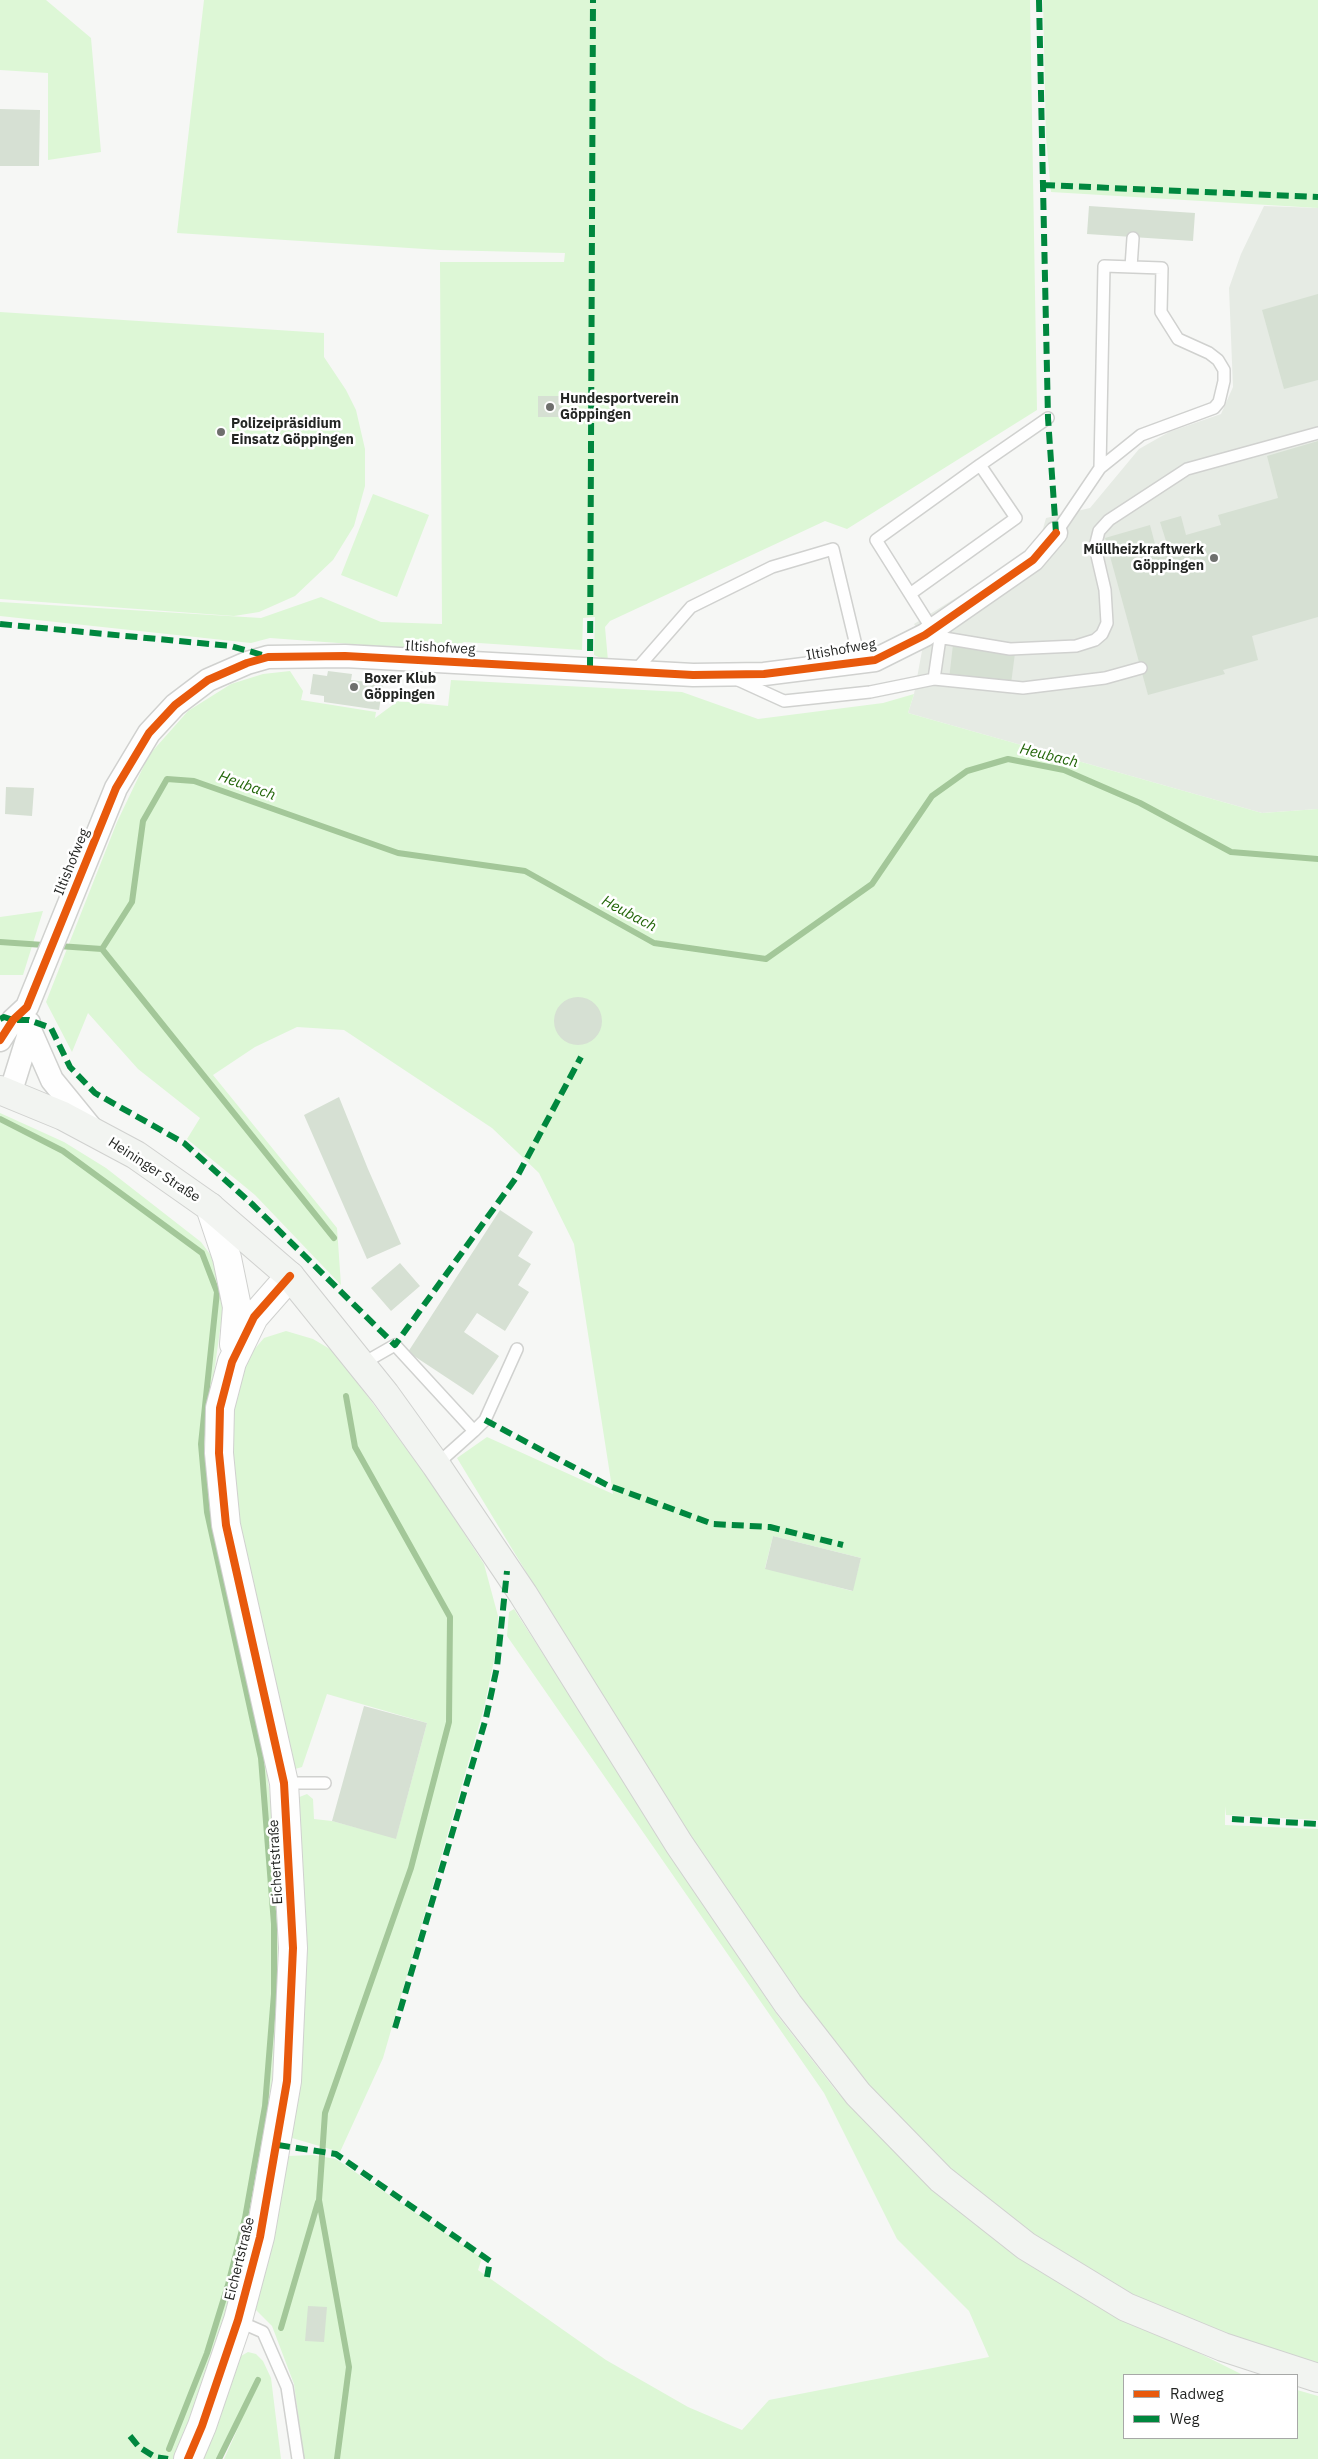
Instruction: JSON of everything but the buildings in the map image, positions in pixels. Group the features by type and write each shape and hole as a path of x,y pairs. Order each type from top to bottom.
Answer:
{"main road":[{"name":"Heininger Straße","path":"5,1092 94,1132 136,1155 210,1207 290,1276 403,1418 436,1465 523,1594 685,1852 788,2004 858,2094 941,2179 1026,2246 1126,2307 1223,2347 1318,2378"}],"street":[{"name":"Iltishofweg","path":"0,1040 13,1020 30,1000 116,788 149,733 175,705 208,680 247,663 268,657 345,656 428,669 725,674 764,674 875,660 932,634 1033,560 1056,533"},
{"name":"Iltishofweg","path":"5,1092 30,1030 30,1000"},
{"path":"30,1030 52,1080 94,1132"},
{"path":"210,1207 227,1258 237,1308 232,1362"},
{"name":"Eichertstraße","path":"188,2459 202,2426 238,2320 260,2237 287,2080 293,1948 284,1783 226,1525 219,1453 220,1408 232,1362 254,1316 290,1276"}],"lane":[{"path":"1131,267 1133,238"},
{"path":"1056,533 1100,468 1141,435 1214,408 1224,388 1224,370 1218,360 1178,339 1161,312 1162,268 1104,266 1100,468"},
{"path":"934,679 932,634 910,594 876,540 1048,418"},
{"path":"932,634 1010,649 1076,646 1095,640 1102,634 1107,623 1105,590 1094,547 1099,531 1109,520 1187,469 1318,433"},
{"path":"910,594 1016,518 980,465"},
{"path":"635,671 691,607 772,567 833,549 860,662"},
{"path":"725,674 784,701 870,692 934,679 1023,688 1105,678 1141,668"},
{"path":"360,1365 395,1345 474,1431"},
{"path":"436,1465 485,1420 517,1349"},
{"path":"284,1783 325,1783"},
{"path":"238,2320 263,2332 288,2386 298,2459"}],"shaded area":[{"path":"1264,206 1318,208 1318,809 1262,813 908,713 914,694 924,640 914,624 1031,551 1041,536 1046,518 1090,508 1139,449 1169,432 1221,414 1233,387 1229,288 1241,254"}],"green space":[{"path":"0,0 46,0 91,38 101,152 48,160 48,73 0,70"},
{"path":"204,0 1030,0 1037,410 847,529 825,521 610,621 605,627 608,661 594,655 595,617 583,618 582,650 464,642 447,651 270,638 251,643 0,616 0,602 261,618 321,597 381,622 442,624 440,262 564,262 565,253 440,250 177,233"},
{"path":"1043,0 1318,0 1318,208 1051,192 1046,137"},
{"path":"0,312 324,333 324,357 346,390 356,410 365,449 365,486 354,526 333,560 295,596 259,612 234,616 0,599"},
{"path":"373,494 429,515 397,597 341,575"},
{"path":"290,671 303,691 301,700 376,712 375,718 398,701 448,706 451,680 682,692 758,719 883,703 914,694 908,713 1262,813 1318,809 1318,1820 1226,1815 1225,1806 1225,1825 1318,1829 1318,2368 1219,2334 1129,2294 1049,2247 985,2199 918,2143 871,2096 750,1931 611,1712 457,1458 487,1437 613,1494 574,1244 539,1173 492,1128 344,1030 297,1027 255,1047 213,1075 337,1228 341,1285 255,1195 187,1139 200,1118 138,1069 88,1013 72,1052 46,1002 117,822 149,755 188,711 231,684 263,674","holes":["773,1536 861,1558 852,1591 765,1568"]},
{"path":"43,911 23,975 0,975 0,917"},
{"path":"0,1113 64,1142 106,1168 201,1242 215,1261 224,1301 212,1388 275,1830 279,1895 280,1997 268,2125 250,2229 236,2285 192,2417 173,2459 0,2459"},
{"path":"286,1331 313,1339 335,1352 430,1481 484,1564 498,1616 497,1646 484,1708 383,2058 340,2152 292,2138 297,2102 297,1798 307,1794 313,1799 314,1819 332,1821 396,1838 427,1723 327,1694 302,1767 295,1769 289,1764 238,1522 229,1425 247,1358 264,1338"},
{"path":"514,1609 778,2016 837,2092 953,2207 1039,2269 1123,2315 1241,2374 1123,2374 1123,2439 1298,2439 1298,2390 1318,2396 1318,2459 304,2459 294,2384 272,2326 254,2308 288,2156 313,2155 336,2159 482,2258 478,2270 606,2360 688,2407 742,2430 769,2400 989,2357 969,2311 897,2239 824,2093 507,1636 509,1612"},
{"path":"248,2352 256,2354 263,2361 271,2378 281,2459 224,2459 238,2428 220,2459 199,2459 234,2365 241,2356"}],"waterway":[{"name":"Heubach","path":"0,942 102,949 132,902 143,821 167,779 194,781 398,853 525,871 654,943 766,959 872,884 932,796 967,771 1008,759 1064,770 1140,803 1231,852 1318,859"},
{"path":"102,949 334,1238"},
{"path":"0,1119 63,1151 202,1253 217,1292 201,1444 207,1512 261,1758 274,1924 274,1994 265,2106 245,2218 228,2285 207,2353 169,2449"},
{"path":"337,2459 349,2367 319,2200 325,2113 411,1868 449,1722 450,1617 355,1447 346,1396"},
{"path":"281,2328 318,2202"},
{"path":"219,2459 258,2380"}],"marked path":[{"path":"590,669 593,0"},
{"path":"1039,0 1048,418 1056,533"},
{"path":"1043,185 1318,197"},
{"path":"0,624 231,646 266,656"},
{"path":"0,1019 4,1017 13,1020 29,1020 51,1028 70,1067 95,1093 184,1143 252,1204 395,1345 518,1175 581,1057"},
{"path":"485,1420 607,1485 713,1524 770,1527 843,1545"},
{"path":"395,2028 486,1718 497,1667 507,1571"},
{"path":"1232,1819 1318,1824"},
{"path":"278,2145 336,2154 490,2261 487,2277"},
{"path":"130,2436 139,2447 155,2457 168,2459"}],"cycle path":[{"path":"0,1040 13,1020 27,1007 116,788 149,733 175,705 208,680 247,663 268,657 345,656 693,675 764,674 875,660 925,635 1033,560 1056,533"},
{"path":"188,2459 202,2426 238,2320 260,2237 287,2081 293,1948 284,1783 226,1525 219,1453 220,1408 232,1362 254,1317 290,1276"}],"place":[{"name":"Hundesportverein Göppingen","path":"550,407"},
{"name":"Polizeipräsidium Einsatz Göppingen","path":"221,432"},
{"name":"Müllheizkraftwerk Göppingen","path":"1214,558"},
{"name":"Boxer Klub Göppingen","path":"354,687"}]}
